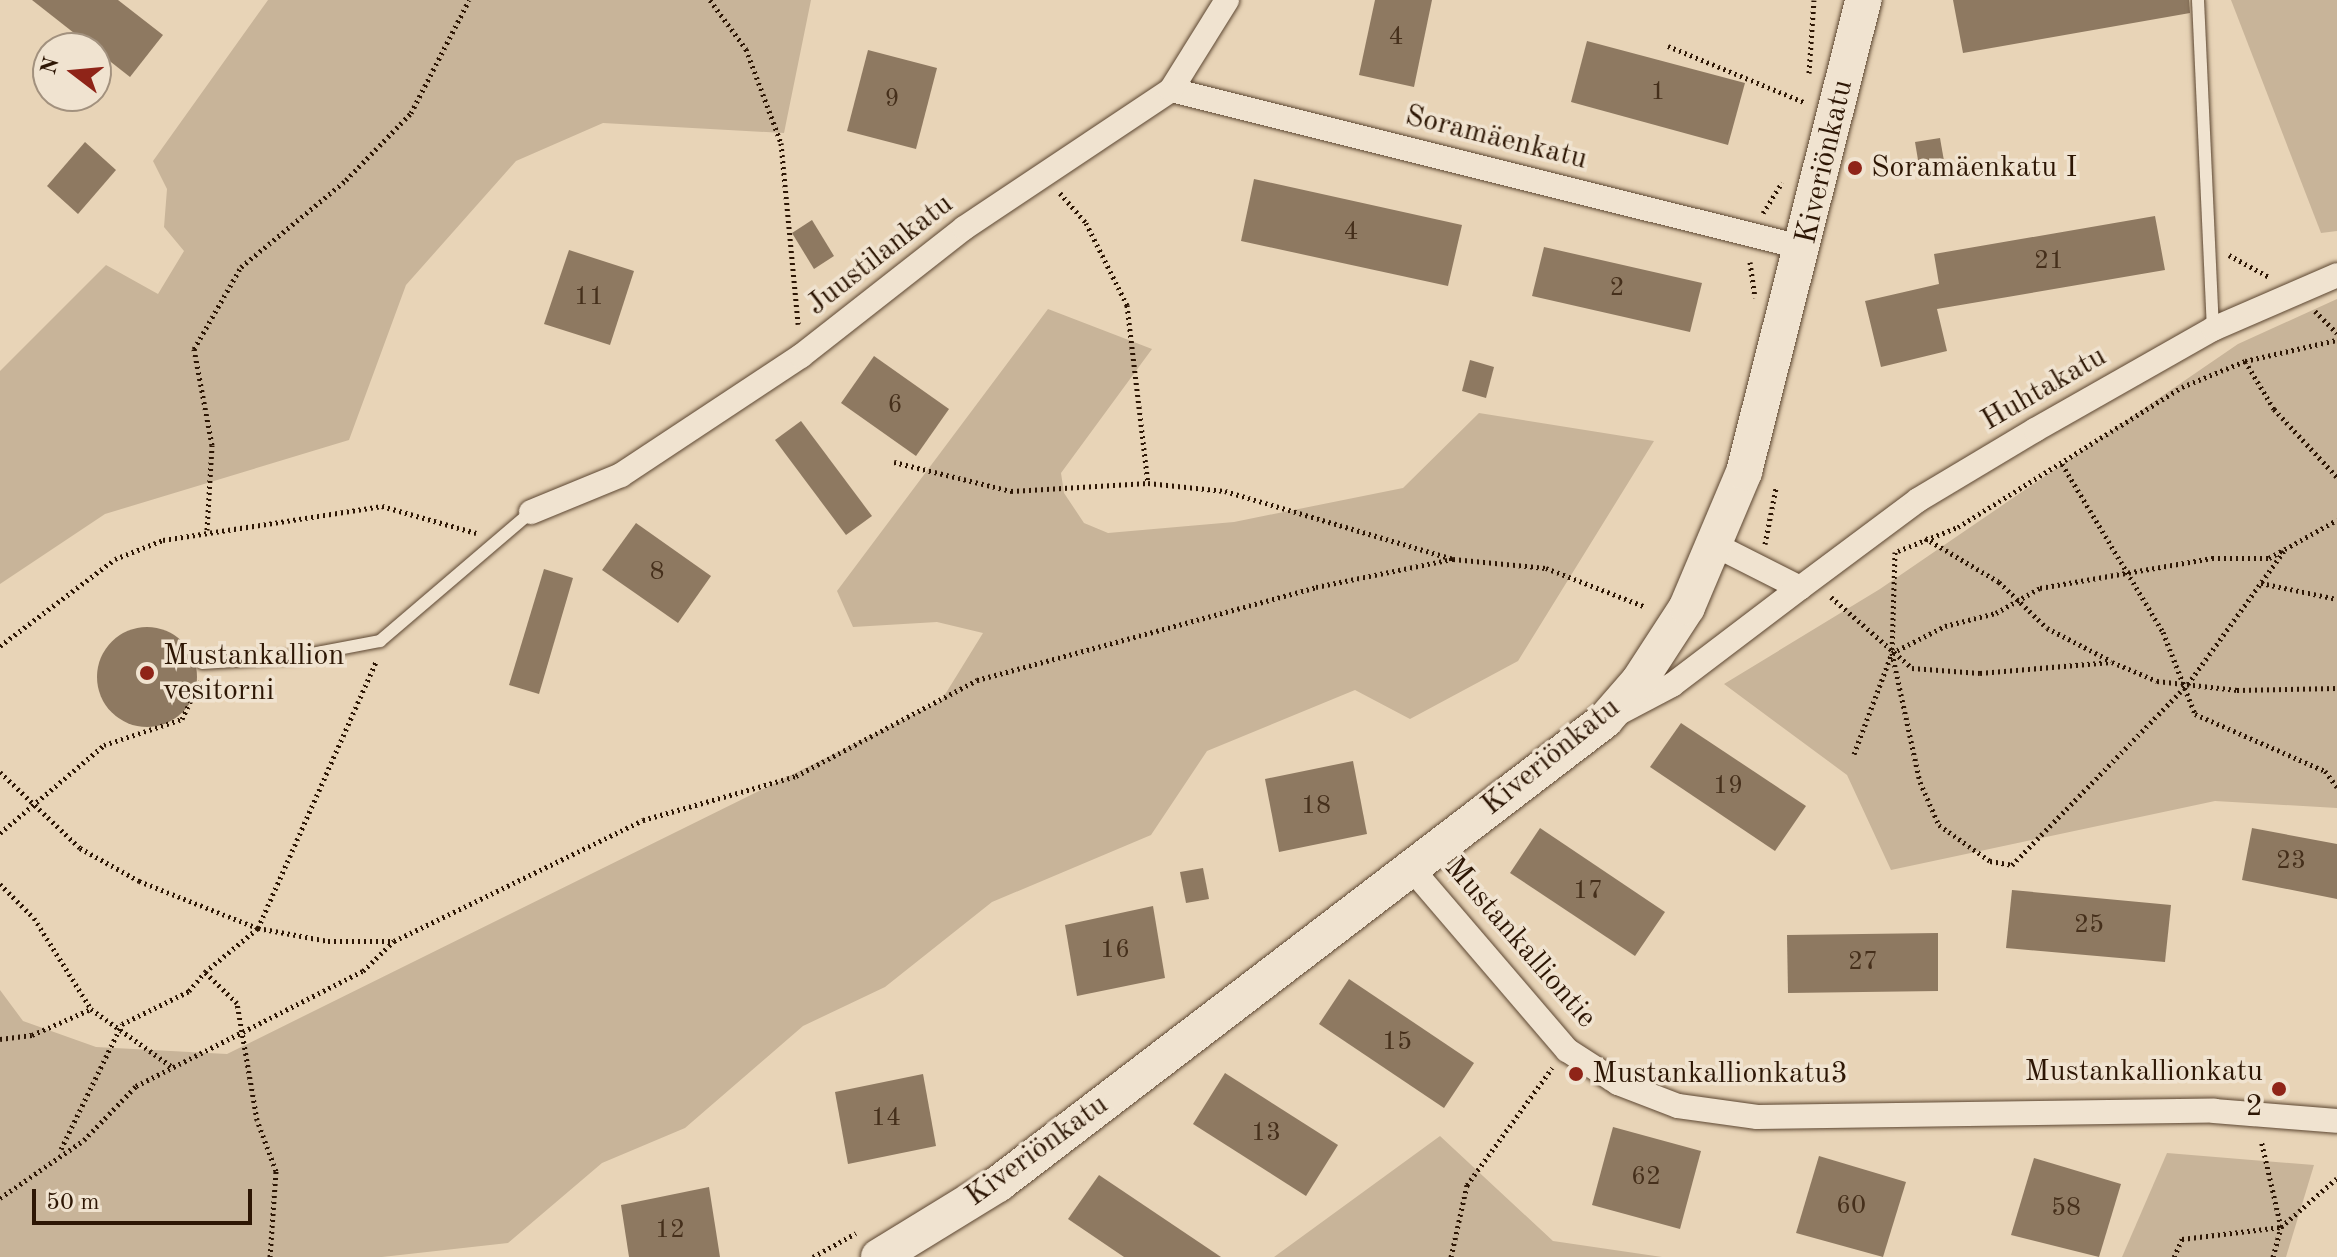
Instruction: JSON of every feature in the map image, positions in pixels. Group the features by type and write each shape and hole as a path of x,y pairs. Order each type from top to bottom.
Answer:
{"street":[{"name":"Juustilankatu","path":"531,512 621,475 801,356 1044,175 1171,90 1227,0"},
{"name":"Kiveriönkatu","path":"874,1241 998,1184 1605,720 1687,607 1717,546 1779,356 1863,0"},
{"name":"Soramäenkatu","path":"1171,90 1804,248"},
{"name":"Huhtakatu","path":"1605,720 1672,685 1811,588 1918,500 2213,329 2337,275"},
{"path":"1717,546 1811,588"},
{"name":"Mustankalliontie","path":"1411,868 1567,1050 1618,1083 1678,1106 1757,1117 2255,1114 2337,1121"}],"lane":[{"path":"2198,0 2213,329"},
{"path":"202,663 296,657 380,641 531,512"}],"path":[{"path":"207,530 212,445 194,349 241,267 346,180 411,113 469,0"},
{"path":"710,0 746,49 781,143 801,356"},
{"path":"1809,79 1814,0"},
{"path":"1668,46 1807,103"},
{"path":"1803,118 1809,92"},
{"path":"1044,175 1086,223 1127,305 1148,483"},
{"path":"1758,309 1747,273 1766,199 1787,178"},
{"path":"1883,558 1924,538 1958,527 2182,387 2245,361 2337,340"},
{"path":"2245,361 2274,409 2337,477"},
{"path":"894,462 1011,491 1148,483 1225,491 1453,559 1546,568 1646,607"},
{"path":"2062,464 2188,684 2195,714 2212,727 2325,771 2337,787"},
{"path":"0,646 115,559 207,530 382,506 497,539"},
{"path":"1854,754 1892,653 2017,599 2127,573 2284,551 2337,520"},
{"path":"1924,538 2017,599 2047,628 2112,662 2188,684 2337,688"},
{"path":"1895,552 1892,653 1920,782 1939,825 1990,861 2012,865 2188,684 2284,551"},
{"path":"0,1198 61,1150 94,1131 118,1097 172,1066 363,971 394,941 643,820 796,776 977,680 1316,587 1453,559"},
{"path":"2261,583 2337,599"},
{"path":"1811,588 1912,668 1980,673 2112,662"},
{"path":"1638,618 1652,598"},
{"path":"61,1150 122,1024 189,991 205,972 258,928 380,641"},
{"path":"0,833 104,745 182,719 197,696 202,663"},
{"path":"0,772 80,848 115,868 258,928 328,941 394,941"},
{"path":"0,884 34,918 91,1009 122,1024 155,1060 172,1066"},
{"path":"205,972 237,1003 240,1034 276,1171 270,1257"},
{"path":"0,1039 32,1035 91,1009"},
{"path":"1451,1257 1467,1185 1515,1111 1567,1050"},
{"path":"2255,1114 2281,1227 2273,1257"},
{"path":"2174,1257 2182,1239 2281,1227 2337,1178"},
{"path":"813,1257 874,1241"}],"shaded area":[{"path":"268,0 811,0 784,133 603,123 516,161 406,285 349,440 105,514 0,584 0,371 106,265 158,294 184,251 164,227 167,189 153,161"},
{"path":"2231,0 2337,0 2337,231 2321,233"},
{"path":"2337,299 2337,808 2215,801 1891,870 1847,775 1724,684 1880,589 2238,344"},
{"path":"1048,309 1152,349 1061,473 1064,493 1084,523 1108,533 1234,522 1403,488 1479,413 1654,441 1518,661 1410,719 1355,690 1207,751 1151,835 992,902 885,987 803,1026 685,1128 602,1163 508,1243 382,1257 0,1257 0,990 23,1021 96,1047 227,1054 941,701 983,633 937,622 853,627 837,591"},
{"path":"1440,1136 1553,1241 1662,1257 1274,1257"},
{"path":"2167,1153 2314,1165 2286,1257 2122,1257"}],"building":[{"path":"32,0 118,0 163,35 130,77 112,63 112,32 73,32"},
{"path":"1375,0 1432,0 1414,87 1359,75"},
{"path":"1953,0 2189,0 2190,13 1963,53"},
{"path":"1587,41 1745,83 1728,145 1571,102"},
{"path":"868,50 937,68 916,149 847,131"},
{"path":"1940,138 1944,161 1919,166 1915,142"},
{"path":"85,142 116,170 78,214 47,186"},
{"path":"1254,179 1462,225 1448,286 1241,241"},
{"path":"2155,216 2165,270 1937,309 1947,351 1881,367 1865,301 1939,284 1934,254"},
{"path":"812,220 834,256 814,269 792,233"},
{"path":"1544,247 1702,283 1690,332 1532,296"},
{"path":"569,250 634,271 610,345 544,324"},
{"path":"874,356 949,409 916,456 841,403"},
{"path":"1470,360 1494,367 1486,398 1462,391"},
{"path":"801,421 872,516 846,535 775,440"},
{"path":"636,523 711,576 678,623 602,570"},
{"path":"544,569 573,578 539,694 509,685"},
{"name":"Mustankallion vesitorni","path":"147,627 166,631 182,642 193,658 197,677 193,696 182,712 166,723 147,727 128,723 112,712 101,696 97,677 101,658 112,642 128,631"},
{"path":"1681,723 1806,806 1775,851 1650,767"},
{"path":"1353,761 1367,834 1279,852 1265,779"},
{"path":"1540,828 1665,912 1635,956 1510,873"},
{"path":"2252,828 2337,844 2337,899 2242,880"},
{"path":"1203,868 1209,899 1186,903 1180,872"},
{"path":"2012,890 2171,905 2165,962 2006,948"},
{"path":"1153,906 1165,978 1077,996 1065,925"},
{"path":"1938,933 1938,991 1788,993 1787,935"},
{"path":"1349,979 1474,1063 1444,1108 1319,1024"},
{"path":"1225,1073 1338,1145 1306,1196 1193,1124"},
{"path":"923,1074 936,1146 848,1164 835,1092"},
{"path":"1613,1127 1701,1151 1680,1229 1592,1205"},
{"path":"1819,1156 1906,1182 1883,1257 1796,1233"},
{"path":"2034,1158 2121,1184 2099,1257 2011,1235"},
{"path":"1099,1175 1221,1257 1124,1257 1068,1219"},
{"path":"709,1187 720,1257 629,1257 621,1205"}],"place":[{"name":"Soramäenkatu I","path":"1855,168"},
{"name":"Mustankallion vesitorni","path":"147,673"},
{"name":"Mustankallionkatu3","path":"1576,1074"},
{"name":"Mustankallionkatu 2","path":"2279,1089"}]}
